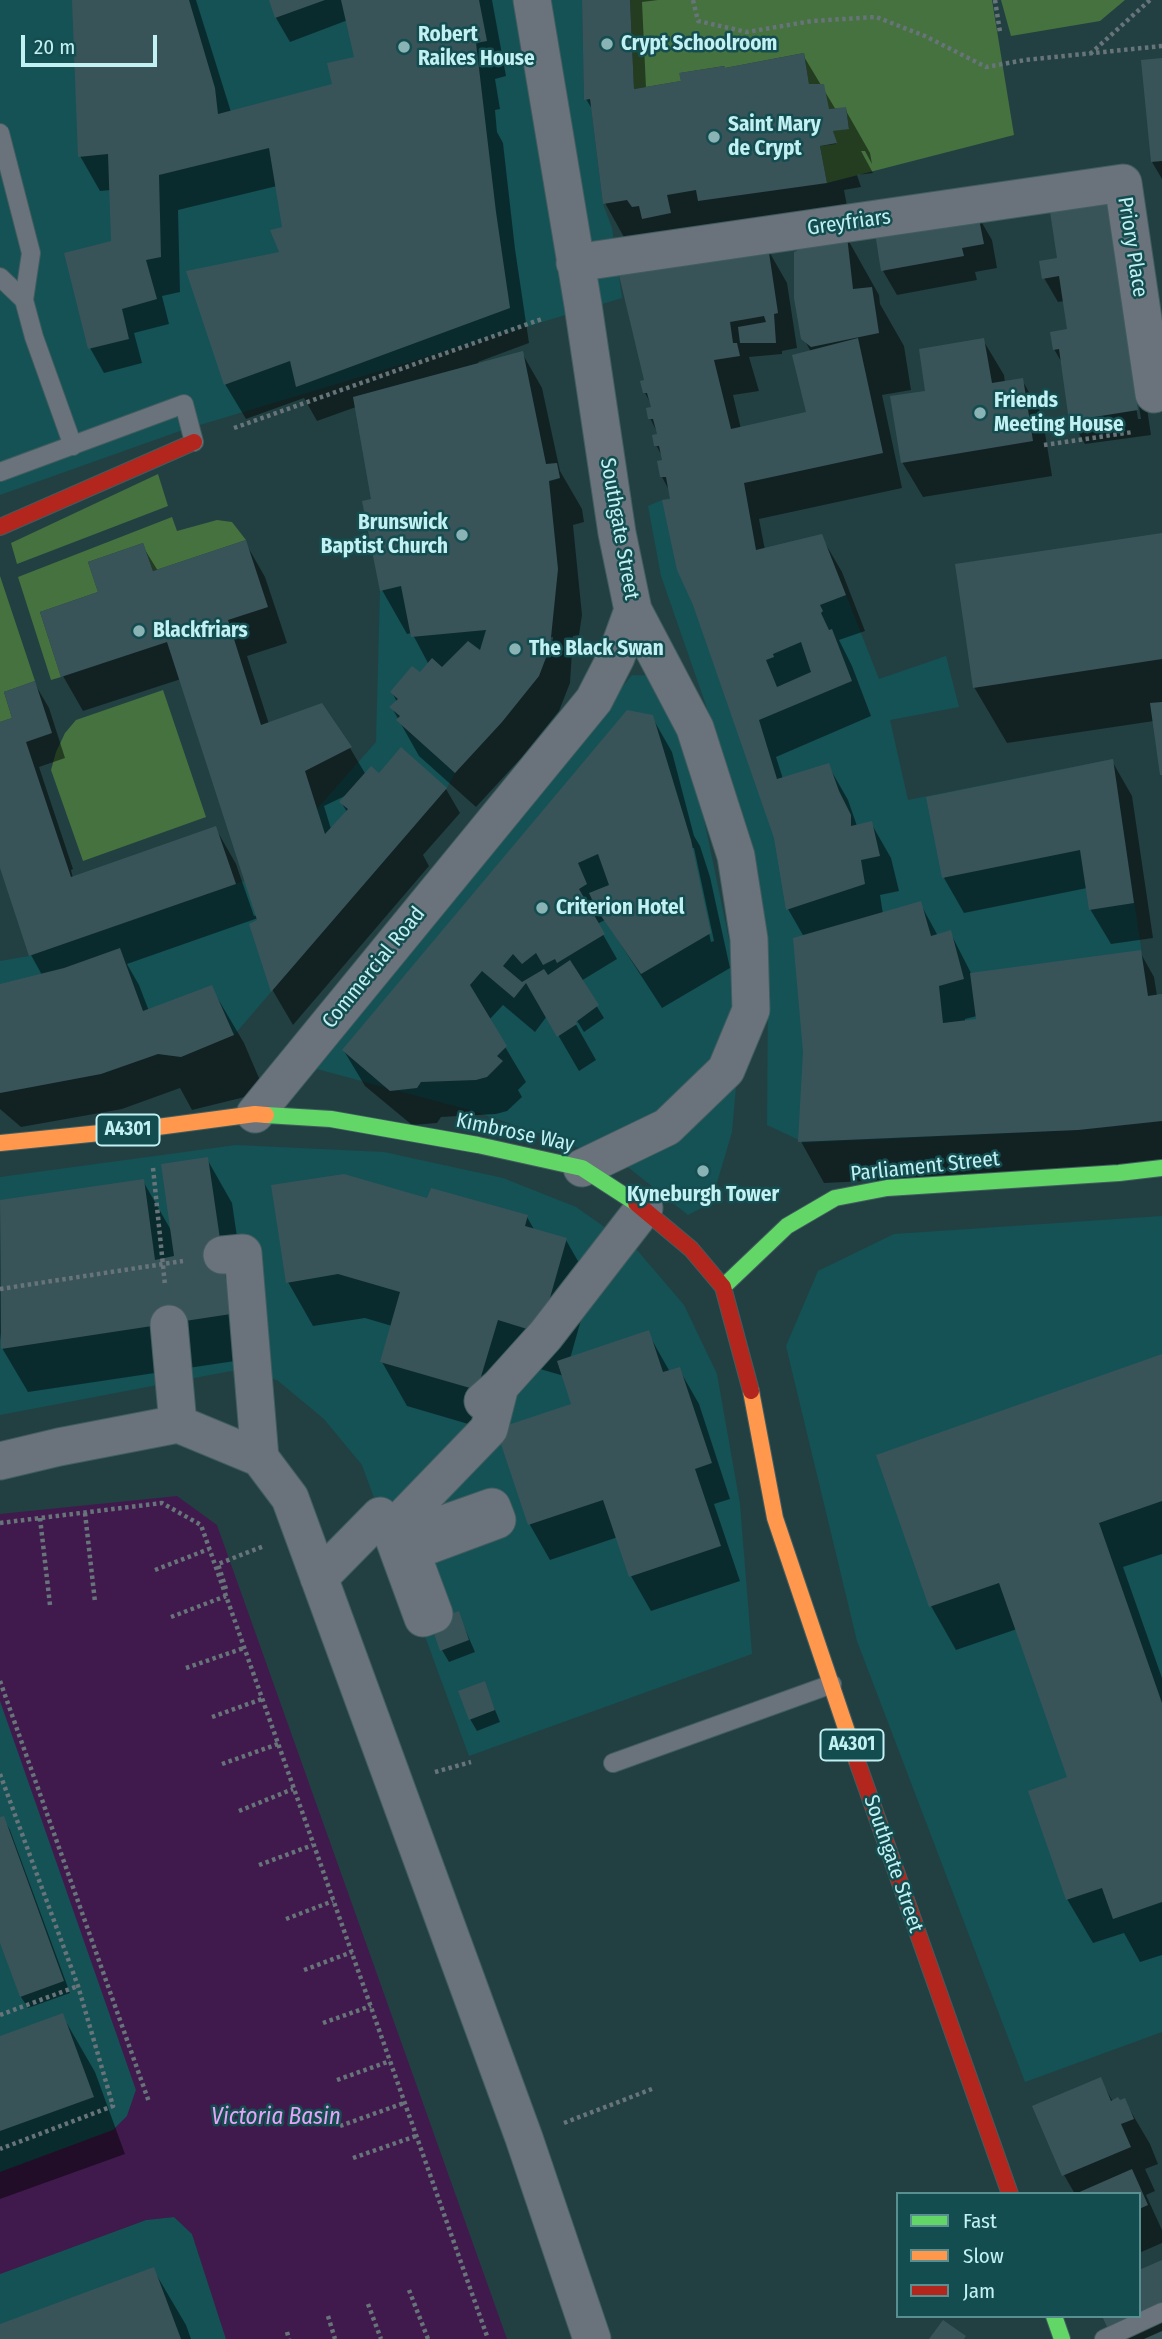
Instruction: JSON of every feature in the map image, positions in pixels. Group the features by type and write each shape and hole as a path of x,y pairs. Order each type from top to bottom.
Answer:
{"main road":[{"path":"0,527 194,443"},
{"name":"A4301","path":"0,1143 255,1114"},
{"name":"Kimbrose Way","path":"255,1114 331,1119 478,1145 582,1168 644,1208 691,1249 723,1287"},
{"name":"Parliament Street","path":"723,1287 787,1226 835,1198 887,1188 1162,1168"},
{"name":"Southgate Street","path":"723,1287 748,1378 775,1518 1009,2192"},
{"path":"1055,2318 1062,2339"}],"street":[{"name":"Southgate Street","path":"532,0 583,304 617,533 633,610 695,728 736,856 749,939 751,1010 726,1070 667,1127 582,1168"},
{"name":"Greyfriars","path":"575,263 1123,183"},
{"name":"Priory Place","path":"1123,183 1154,394"},
{"name":"Commercial Road","path":"255,1114 594,701 616,657 633,610"},
{"path":"319,1578 380,1516 389,1525 423,1618 434,1614 411,1552 497,1520 492,1507 410,1536 404,1518 489,1429 491,1394 545,1336 644,1208"},
{"path":"222,1255 243,1254 260,1458"},
{"path":"169,1324 178,1424"},
{"path":"2,1452 59,1447 178,1424 260,1458 290,1497 524,2138 592,2339"}],"lane":[{"path":"0,133 31,253 24,300 34,337 74,446"},
{"path":"0,277 24,300"},
{"path":"0,472 184,404 194,443"},
{"path":"613,1763 832,1685"},
{"path":"1104,2339 1162,2312"}],"path":[{"path":"693,0 698,22 747,32 812,21 876,17 925,36 986,67 1025,60 1162,47"},
{"path":"996,0 1000,32"},
{"path":"1089,55 1150,0"},
{"path":"194,443 583,304"},
{"path":"1044,445 1136,432"},
{"path":"0,1289 163,1265 153,1173"},
{"path":"0,1523 162,1503 201,1524 488,2339"},
{"path":"85,1513 96,1602"},
{"path":"40,1518 50,1605"},
{"path":"155,1570 209,1549"},
{"path":"218,1564 233,1610 231,1611"},
{"path":"171,1617 226,1596"},
{"path":"186,1668 244,1648"},
{"path":"0,1681 149,2102"},
{"path":"212,1717 262,1699"},
{"path":"222,1763 278,1744"},
{"path":"462,1764 471,1762"},
{"path":"0,1774 3,1790 78,1986 113,2106 0,2149"},
{"path":"239,1811 294,1789"},
{"path":"259,1865 313,1845"},
{"path":"286,1919 333,1901"},
{"path":"304,1970 352,1952"},
{"path":"0,2015 78,1986"},
{"path":"323,2023 370,2006"},
{"path":"337,2080 390,2061"},
{"path":"524,2138 652,2089"},
{"path":"340,2126 404,2103"},
{"path":"353,2158 416,2136"},
{"path":"409,2290 428,2339"},
{"path":"368,2304 381,2339"},
{"path":"328,2316 335,2339"},
{"path":"287,2332 289,2339"}],"shaded area":[{"path":"0,0 582,0 584,99 590,99 603,204 612,228 622,298 180,431 0,495"},
{"path":"523,351 546,464 557,463 560,478 549,482 552,630 550,647 539,676 502,722 455,773 447,788 234,1035 181,1057 158,1054 101,1074 0,1093 0,961 29,956 244,881 317,809 376,742 380,591 371,499 353,397"},
{"path":"744,483 756,550 822,534 879,679 946,656 959,707 890,720 908,800 1113,759 1148,995 1162,994 1162,1121 1078,1130 801,1143 767,1125 768,996 758,871 725,760 661,576 648,506 662,500"},
{"path":"632,675 659,676 679,699 743,1007 732,1132 711,1203 688,1215 629,1168 559,1140 470,1110 313,1068"},
{"path":"236,1145 384,1152 503,1178 576,1207 637,1250 684,1305 717,1374 740,1504 752,1654 469,1756 362,1465 324,1419 277,1380 231,1371 0,1415 0,1177"},
{"path":"1162,1216 1162,2032 1025,2082 857,1641 786,1346 818,1271 894,1234"},
{"path":"0,1686 136,2090 127,2116 113,2130 0,2172"},
{"path":"174,2217 192,2234 226,2339 0,2339 0,2274 146,2220"}],"green space":[{"path":"630,0 992,0 1014,135 827,183 820,146 836,144 833,131 849,128 846,108 829,109 809,84 804,53 725,68 680,73 681,81 634,89"},
{"path":"1001,0 1125,0 1100,21 1011,36"},
{"path":"158,474 168,506 17,564 11,543"},
{"path":"172,517 177,531 217,520 232,522 246,540 153,571 143,543 88,562 98,592 40,612 61,677 51,680 18,577"},
{"path":"0,576 35,681 4,692 12,718 0,722"},
{"path":"163,690 206,817 83,861 51,770 56,752 65,733 76,720"}],"water":[{"name":"Victoria Basin","path":"177,1496 217,1525 507,2339 226,2339 192,2234 174,2217 146,2220 0,2274 0,2172 113,2130 127,2116 136,2090 0,1701 0,1514"}],"building":[{"path":"72,0 189,0 215,88 218,114 332,84 327,63 354,57 341,0 479,0 487,41 476,43 510,308 296,387 290,361 224,385 186,271 279,252 270,230 282,227 269,148 159,175 161,257 146,260 157,299 122,309 129,339 88,349 64,253 111,241 108,154 78,157","holes":["436,51 440,64 426,67 424,54"]},
{"path":"269,0 325,0 275,18"},
{"name":"Saint Mary de Crypt","path":"582,0 630,0 634,89 681,81 679,73 725,68 804,53 809,84 824,84 829,109 846,107 849,129 833,131 837,143 820,146 827,183 698,201 696,190 667,195 671,213 642,219 639,206 632,207 627,200 603,204 590,99 584,100"},
{"path":"1162,58 1162,161 1151,162 1141,60"},
{"path":"1106,196 1138,410 1069,421 1059,349 1053,350 1050,332 1067,329 1059,276 1042,279 1039,261 1057,258 1049,205"},
{"path":"978,214 984,244 962,248 964,256 881,271 875,233"},
{"path":"847,236 853,289 872,287 879,333 811,347 801,339 794,298 796,244"},
{"path":"768,246 778,313 774,314 776,343 740,343 738,327 766,322 764,316 730,322 733,343 737,343 740,356 714,360 731,429 806,412 792,355 858,338 883,453 744,483 756,550 822,534 846,595 820,605 823,611 821,613 829,630 832,629 852,681 759,720 777,779 829,763 851,815 851,826 872,821 880,856 861,860 865,884 786,910 774,838 693,605 677,570 662,500 670,499 666,477 660,477 657,461 662,460 659,446 654,446 652,435 657,434 653,419 648,419 646,408 651,407 640,381 644,380 618,271","holes":["801,642 811,672 777,687 766,660 774,657 773,654"]},
{"path":"984,338 992,383 1023,378 1033,441 901,463 890,396 925,391 919,349"},
{"path":"523,351 546,464 557,463 560,478 549,481 558,569 550,647 539,676 502,722 455,773 396,720 400,716 389,707 398,699 390,692 412,666 420,672 432,658 442,667 468,641 480,650 486,630 411,637 401,586 380,591 362,501 371,499 353,397"},
{"path":"1162,533 1162,659 973,688 955,564"},
{"path":"246,540 268,607 228,620 261,725 322,703 352,747 305,771 325,834 348,809 339,802 371,766 379,773 401,747 447,788 271,992 249,924 257,920 167,642 61,677 40,612 98,592 88,562 143,543 153,571"},
{"path":"35,681 52,733 26,742 71,877 216,826 236,884 29,956 0,868 0,722 12,718 4,692"},
{"path":"1162,702 1162,775 1160,775 1150,703"},
{"path":"627,710 653,715 691,840 711,933 641,974 597,910 589,893 609,885 598,854 578,863 587,884 579,889 605,934 557,963 555,959 543,965 536,953 522,964 513,954 503,966 522,982 544,969 548,975 570,960 599,1005 557,1037 526,983 514,998 482,971 470,985 507,1046 497,1056 503,1061 487,1077 476,1080 421,1082 417,1088 390,1091 342,1050"},
{"path":"1113,759 1134,903 1089,910 1080,850 942,878 926,797"},
{"path":"921,901 931,936 951,930 964,979 939,986 943,1023 976,1019 970,973 1141,950 1148,996 1162,994 1162,1121 1078,1130 798,1142 803,1052 793,938"},
{"path":"120,948 143,1011 212,985 234,1035 181,1057 158,1054 101,1074 0,1093 0,984 64,968"},
{"path":"208,1157 231,1314 1,1349 0,1200 144,1179 155,1260 174,1256 161,1164"},
{"path":"344,1174 427,1198 431,1188 528,1215 525,1226 567,1238 540,1333 498,1320 477,1390 380,1362 400,1292 338,1274 286,1283 271,1185"},
{"path":"649,1330 663,1372 680,1367 712,1463 695,1469 721,1546 629,1577 603,1500 528,1525 496,1429 571,1404 557,1361"},
{"path":"1162,1354 1162,1501 1099,1523 1162,1703 1162,1902 1113,1919 1102,1888 1066,1900 1028,1791 1067,1777 999,1583 929,1607 876,1455"},
{"path":"459,1611 469,1640 440,1651 430,1621"},
{"path":"485,1681 495,1710 469,1720 458,1691"},
{"path":"4,1816 64,1981 20,1997 0,1943 0,1817"},
{"path":"63,2013 94,2097 0,2131 0,2036"},
{"path":"1101,2077 1111,2101 1118,2097 1120,2100 1125,2098 1134,2119 1121,2124 1131,2147 1062,2176 1032,2106"},
{"path":"1132,2169 1148,2205 1141,2208 1141,2192 1080,2192"},
{"path":"1162,2260 1162,2304 1141,2314 1141,2269"},
{"path":"154,2267 181,2339 0,2339 0,2324"},
{"path":"1103,2318 1132,2318 1108,2329"},
{"path":"943,2320 966,2336 964,2339 929,2339"},
{"path":"1162,2331 1162,2339 1144,2339"}],"traffic: fast":[{"path":"266,1115 331,1119 478,1145 582,1168 636,1203"},
{"path":"723,1287 787,1226 835,1198 887,1188 1162,1168"},
{"path":"1055,2318 1062,2339"}],"traffic: slow":[{"path":"0,1143 255,1114 266,1115"},
{"path":"751,1391 775,1518 857,1761"}],"traffic: jam":[{"path":"0,527 194,442"},
{"path":"636,1203 691,1249 723,1287 751,1391"},
{"path":"857,1761 1009,2192"}],"place":[{"name":"Crypt Schoolroom","path":"607,44"},
{"name":"Robert Raikes House","path":"404,47"},
{"name":"Saint Mary de Crypt","path":"714,137"},
{"name":"Friends Meeting House","path":"980,413"},
{"name":"Brunswick Baptist Church","path":"462,535"},
{"name":"Blackfriars","path":"139,631"},
{"name":"The Black Swan","path":"515,649"},
{"name":"Criterion Hotel","path":"542,908"},
{"name":"Kyneburgh Tower","path":"703,1171"}]}
